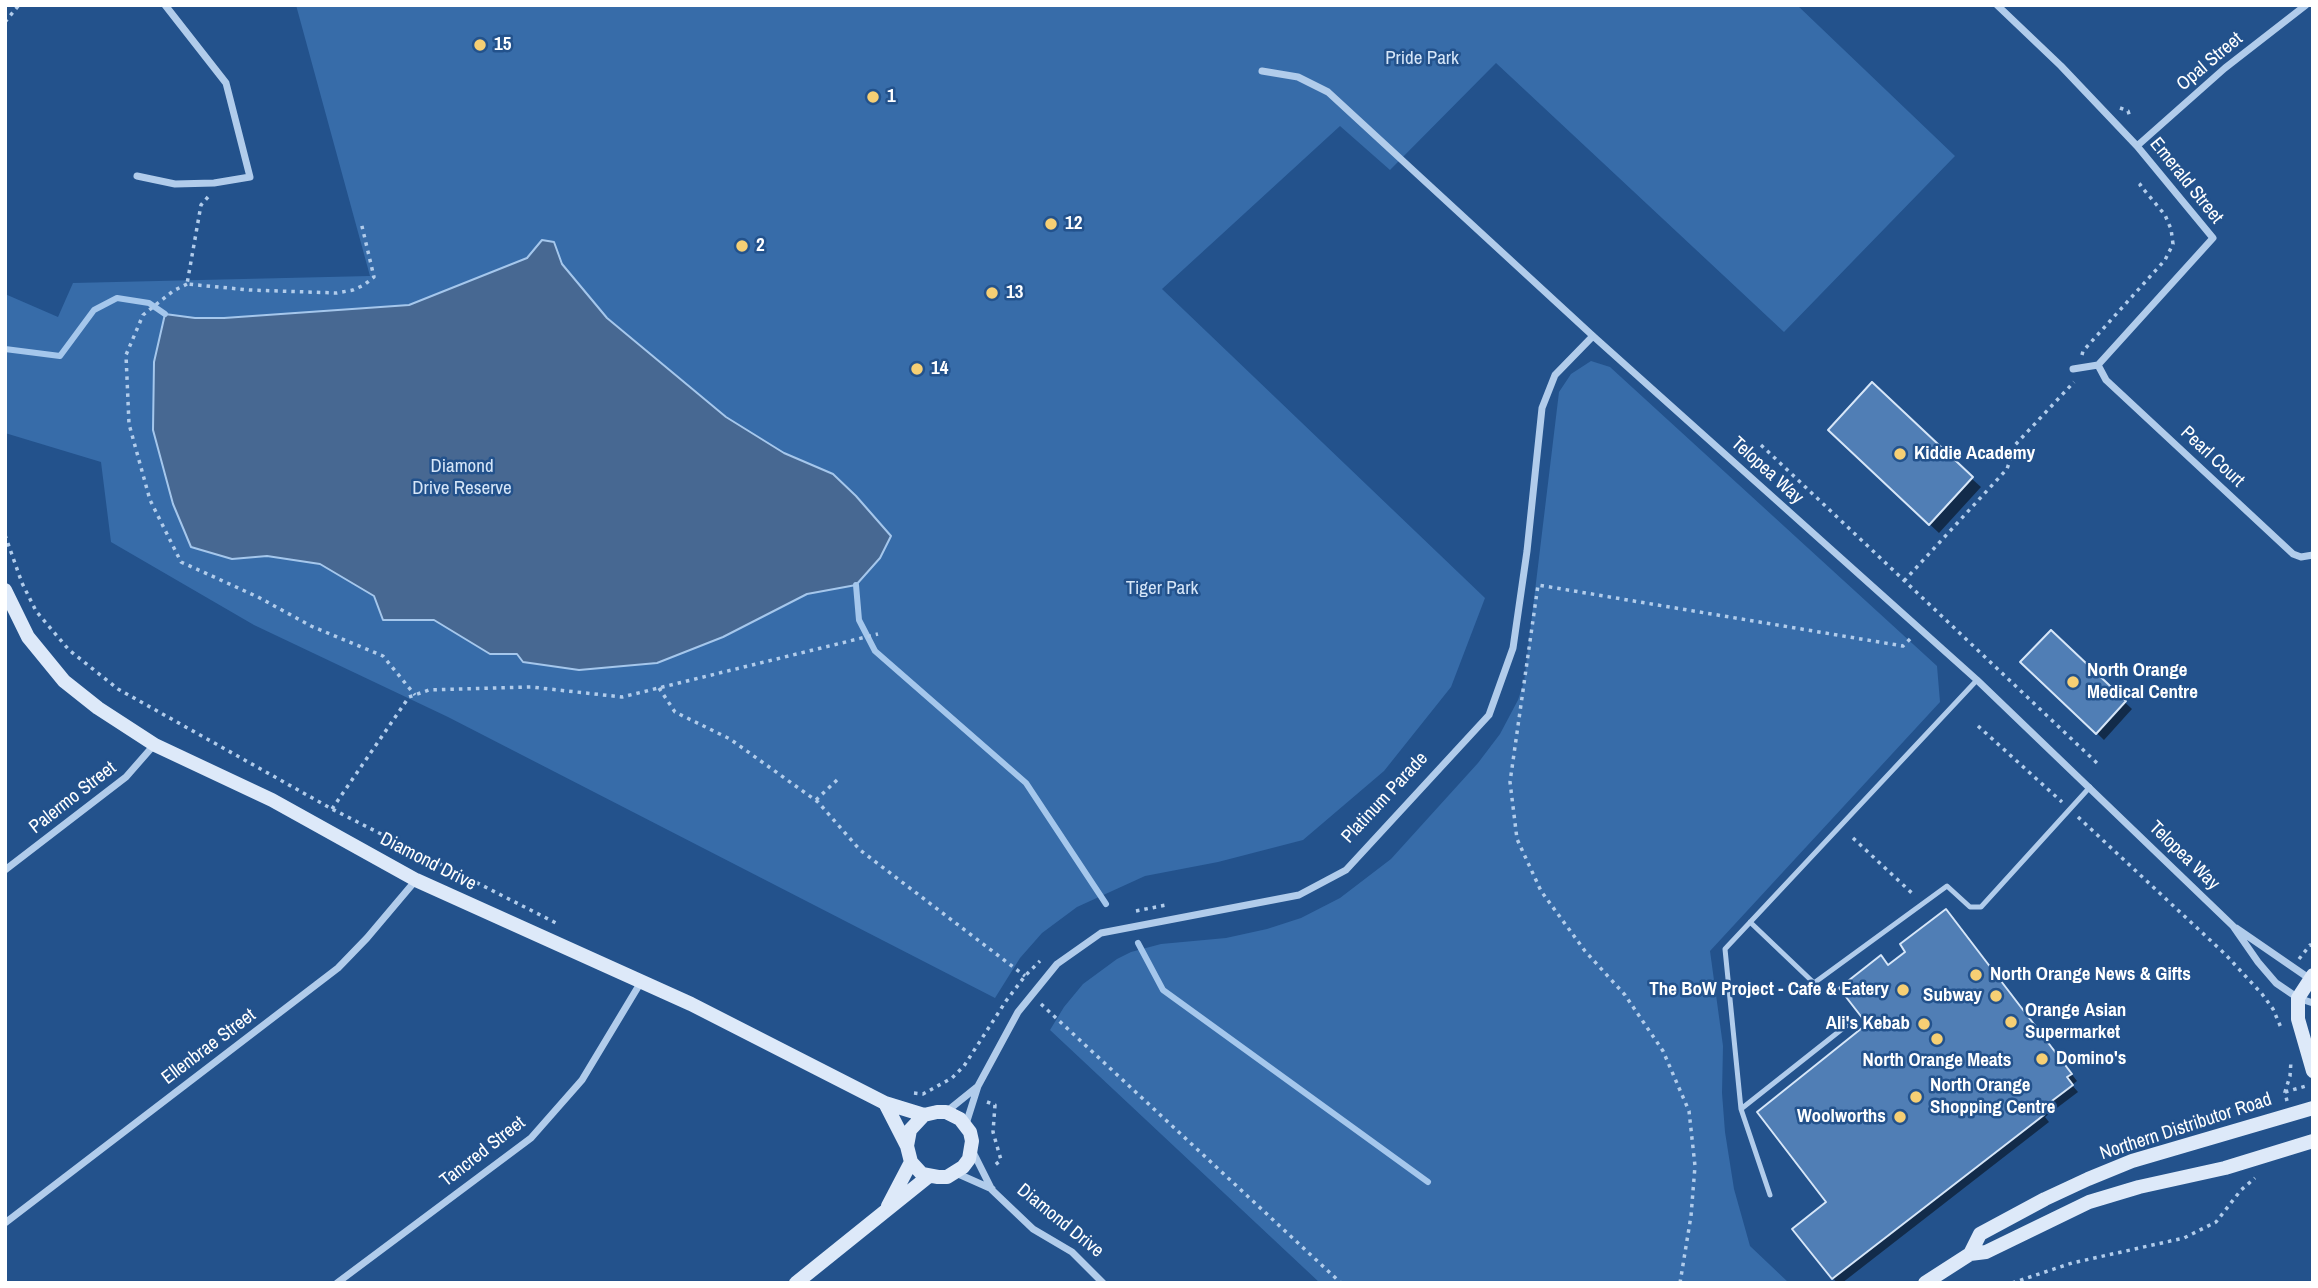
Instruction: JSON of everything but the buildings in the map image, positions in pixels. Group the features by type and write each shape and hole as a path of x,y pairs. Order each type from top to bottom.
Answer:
{"street":[{"path":"137,176 175,184 214,183 250,177 226,83 165,5"},
{"name":"Emerald Street","path":"1997,5 2061,66 2137,146 2213,238 2098,365"},
{"name":"Opal Street","path":"2137,146 2225,68 2306,5"},
{"name":"Telopea Way","path":"1262,71 1298,77 1328,92 1594,336 1977,680 2233,926 2276,983 2298,998 2313,1003"},
{"name":"Platinum Parade","path":"966,1124 978,1086 1018,1012 1057,964 1101,933 1298,895 1346,870 1489,715 1513,648 1527,551 1542,408 1555,375 1594,336"},
{"path":"2077,368 2098,365"},
{"name":"Pearl Court","path":"2098,365 2106,380 2293,554 2301,557 2313,555"},
{"name":"Diamond Drive","path":"5,590 28,637 64,681 98,708 155,744 272,800 416,880 691,1004 885,1104 924,1115"},
{"name":"Palermo Street","path":"5,870 125,777 155,744"},
{"name":"Ellenbrae Street","path":"5,1223 338,968 368,938 416,880"},
{"name":"Telopea Way","path":"2233,926 2312,978"},
{"path":"2312,978 2298,998 2298,1019 2313,1071"},
{"name":"Tancred Street","path":"337,1283 531,1138 582,1080 641,982"},
{"name":"Platinum Parade","path":"946,1112 978,1086"},
{"path":"885,1104 907,1146 911,1161 922,1174 947,1177 956,1173 969,1159 972,1150 966,1124 946,1112 924,1115 910,1130 907,1146"},
{"name":"Northern Distributor Road","path":"1970,1254 1980,1234 2088,1179 2132,1161 2313,1108"},
{"name":"Northern Distributor Road","path":"1925,1283 1970,1254 1986,1252 2089,1202 2139,1187 2225,1168 2313,1141"},
{"name":"Diamond Drive","path":"972,1150 992,1190"},
{"path":"885,1214 911,1161"},
{"name":"Diamond Drive","path":"956,1173 992,1190 1033,1229 1072,1252 1103,1283"},
{"path":"796,1283 929,1176"}],"lane":[{"path":"1770,1195 1741,1109 1725,949 1977,680"},
{"path":"1750,922 1814,983 1947,886 1970,907 1980,907 2090,787"},
{"path":"1741,1109 1851,1022"}],"path":[{"path":"5,22 19,5"},
{"path":"1905,581 2007,469 2015,445 2078,377 2077,368 2083,351 2165,260 2173,244 2171,229 2165,215 2140,185 2145,181"},
{"path":"187,284 201,205 210,195 214,183"},
{"path":"361,222 374,277 353,290 337,293 249,290 187,284 173,291 143,315 126,355 129,424 149,500 181,562 311,625 383,656 415,695"},
{"path":"1761,445 2098,764"},
{"path":"5,535 22,583 36,611 69,650 118,689 332,809 566,928"},
{"path":"1680,1283 1691,1216 1695,1166 1689,1111 1663,1051 1625,995 1586,951 1541,891 1517,839 1510,782 1538,585 1903,646 1920,628"},
{"path":"332,809 409,697 429,690 531,687 622,697 878,634"},
{"path":"659,688 675,712 730,739 816,800 860,850 1025,976"},
{"path":"1978,726 2225,954 2262,994 2273,1009 2283,1033"},
{"path":"816,800 838,779"},
{"path":"1853,838 1915,896"},
{"path":"1129,913 1177,904"},
{"path":"2301,957 2313,946"},
{"path":"903,1093 923,1094 948,1083 964,1066 1025,976 1043,958"},
{"path":"1041,1003 1341,1283"},
{"path":"2290,1053 2290,1076 2285,1092 2313,1084"},
{"path":"2012,1283 2062,1266 2184,1238 2216,1222 2241,1190 2261,1172"}],"green space":[{"path":"296,5 1797,5 1955,156 1784,332 1496,63 1390,170 1340,126 1162,289 1485,598 1451,687 1384,771 1303,840 1218,862 1145,876 1077,907 1042,933 1020,958 995,998 448,717 254,625 111,542 101,462 5,433 5,294 58,317 73,283 370,276"},
{"path":"1591,361 1610,367 1937,666 1940,702 1710,951 1723,1046 1725,1132 1734,1189 1750,1246 1789,1283 1320,1283 1050,1030 1083,984 1131,952 1161,944 1226,938 1267,929 1301,918 1340,898 1391,859 1478,763 1500,734 1524,682 1559,392 1571,374"}],"shaded area":[{"path":"542,240 554,242 562,264 607,318 726,417 784,453 833,474 856,496 891,536 880,558 856,585 807,594 723,637 657,663 579,670 523,662 517,654 490,654 434,620 383,620 374,596 320,564 267,556 232,559 191,547 173,504 153,430 154,362 165,314 224,318 409,305 527,258"}],"waterway":[{"path":"5,349 60,356 94,310 117,298 149,303 165,314"},
{"path":"856,585 859,620 875,651 1026,783 1106,904"},
{"path":"1138,943 1163,990 1428,1182"}],"place":[{"name":"15","path":"480,45"},
{"name":"1","path":"873,97"},
{"name":"12","path":"1051,224"},
{"name":"2","path":"742,246"},
{"name":"13","path":"992,293"},
{"name":"14","path":"917,369"},
{"name":"Kiddie Academy","path":"1900,454"},
{"name":"North Orange Medical Centre","path":"2073,682"},
{"name":"North Orange News & Gifts","path":"1976,975"},
{"name":"The BoW Project - Cafe & Eatery","path":"1903,990"},
{"name":"Subway","path":"1996,996"},
{"name":"Orange Asian Supermarket","path":"2011,1022"},
{"name":"Ali's Kebab","path":"1924,1024"},
{"name":"North Orange Meats","path":"1937,1039"},
{"name":"Domino's","path":"2042,1059"},
{"name":"North Orange Shopping Centre","path":"1916,1097"},
{"name":"Woolworths","path":"1900,1117"}],"park label":[{"name":"Pride Park","path":"1422,59"},
{"name":"Diamond Drive Reserve","path":"462,478"},
{"name":"Tiger Park","path":"1162,589"}]}
